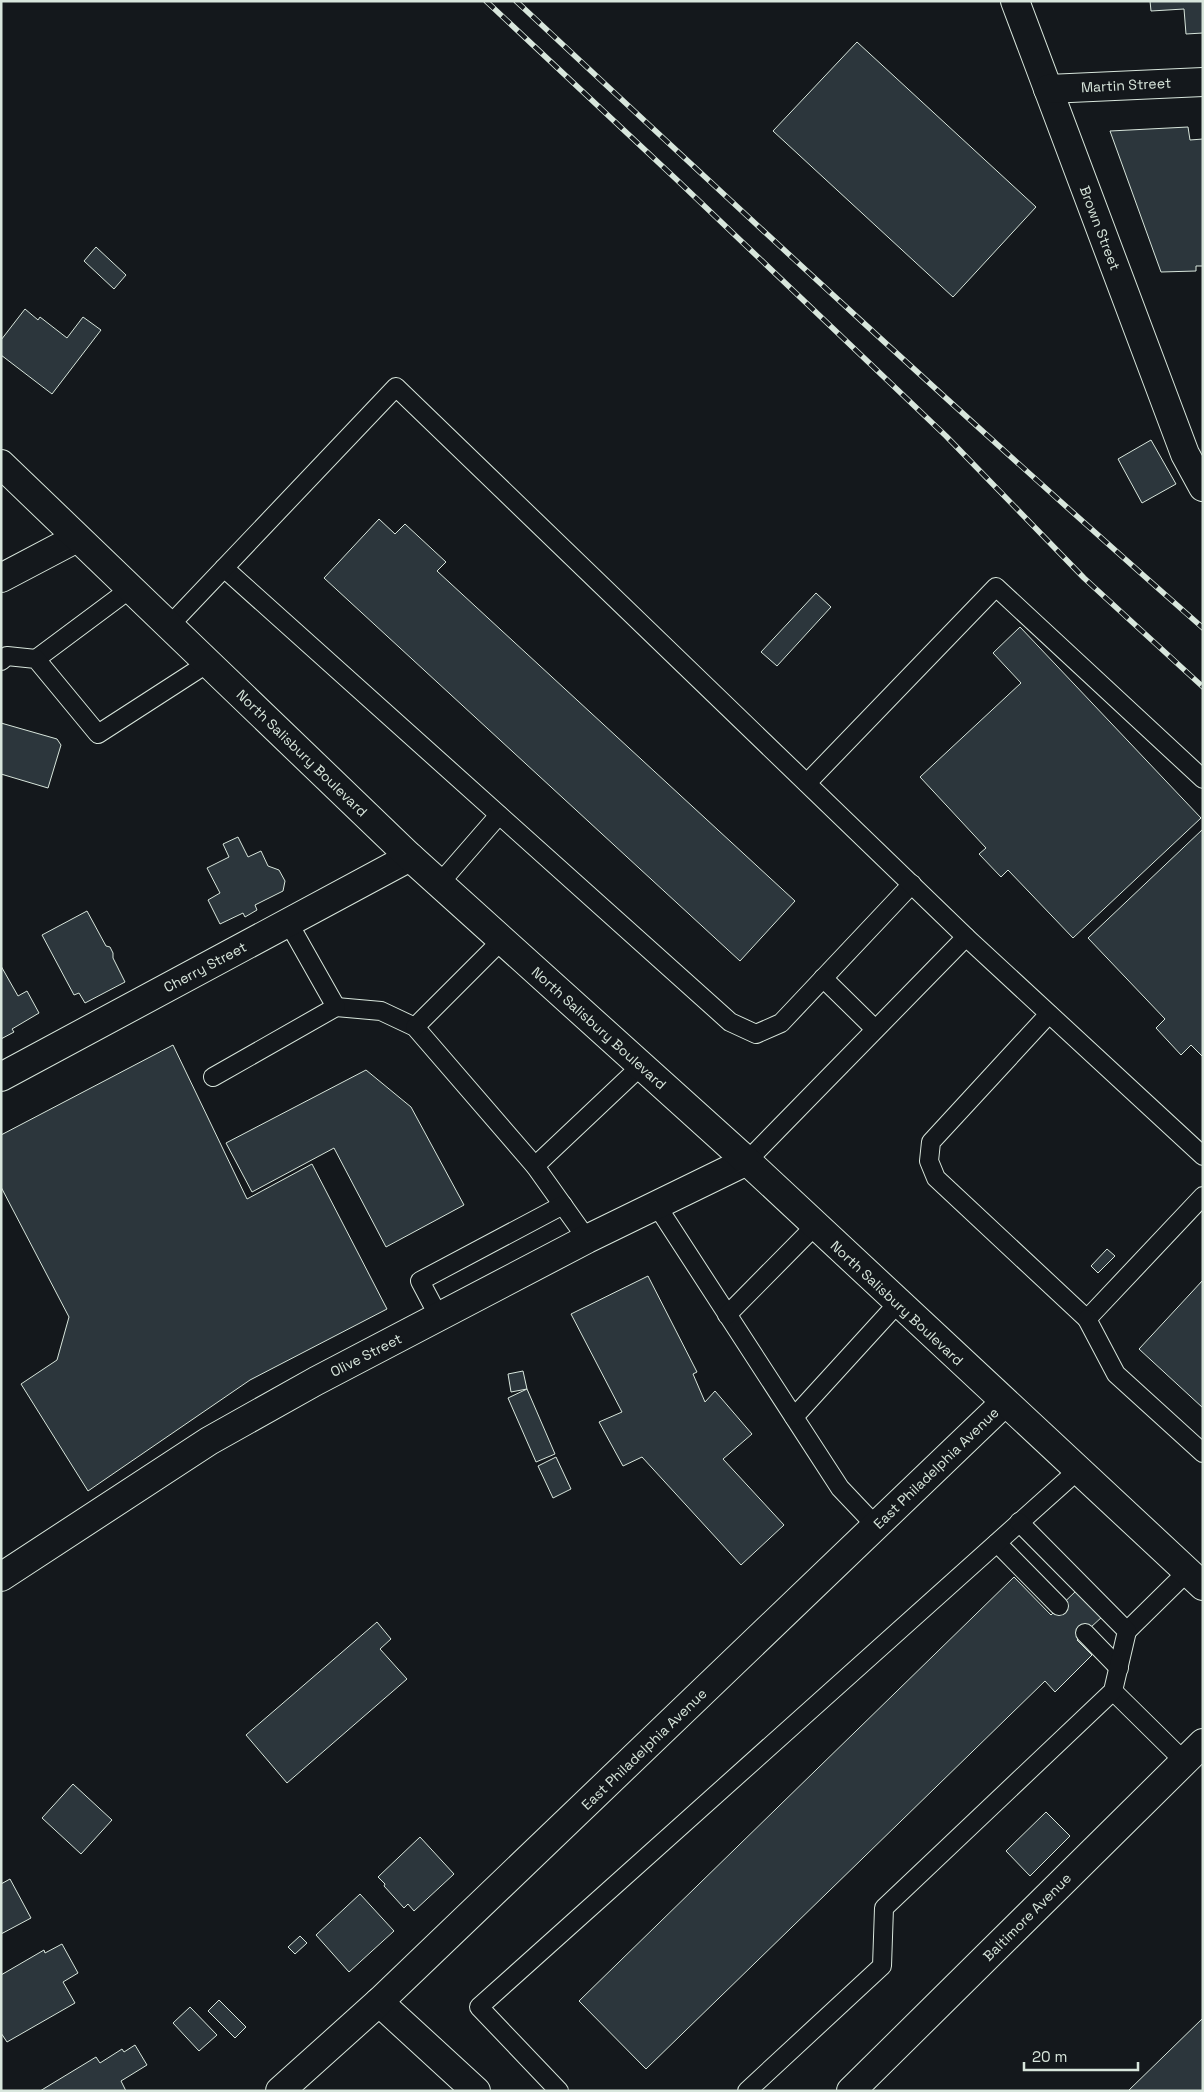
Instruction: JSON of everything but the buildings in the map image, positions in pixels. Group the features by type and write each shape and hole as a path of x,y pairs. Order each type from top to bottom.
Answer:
{"street":[{"name":"Brown Street","path":"1015,1 1048,89 1194,454 1203,487"},
{"name":"Martin Street","path":"1048,89 1203,82"},
{"name":"North Salisbury Boulevard","path":"1,464 410,857 746,1161 1195,1579"},
{"path":"1,578 77,538"},
{"name":"Cherry Street","path":"1,1077 410,857"},
{"name":"Olive Street","path":"1,1577 209,1441 316,1381 587,1239 746,1161"},
{"name":"East Philadelphia Avenue","path":"280,2091 379,2002 1004,1403"},
{"name":"Baltimore Avenue","path":"851,2091 1193,1752"},
{"path":"379,2002 476,2091"}],"lane":[{"path":"169,626 396,387 966,937 1203,1156"},
{"path":"224,568 730,1022 756,1034 781,1023 912,884"},
{"path":"808,783 996,587 1203,779"},
{"path":"36,659 130,589"},
{"path":"3,655 36,659 98,734 208,663"},
{"path":"439,884 498,815"},
{"path":"288,922 336,1007"},
{"path":"746,1161 966,937"},
{"path":"415,1027 502,940"},
{"path":"823,978 875,1029"},
{"path":"213,1077 336,1007 381,1011 415,1027 535,1166 587,1239"},
{"path":"1049,1014 931,1142 929,1161 936,1178 1087,1319 1116,1374 1203,1453"},
{"path":"535,1166 641,1066"},
{"path":"1087,1319 1203,1196"},
{"path":"439,1317 420,1281 563,1205"},
{"path":"657,1206 840,1488 876,1526"},
{"path":"727,1315 815,1226"},
{"path":"794,1417 898,1304"},
{"path":"559,2091 479,2007 1077,1471"},
{"path":"1019,1522 1127,1631"},
{"path":"997,1543 1059,1606"},
{"path":"748,2091 882,1966 884,1908 1113,1691 1127,1631 1195,1579"},
{"path":"1085,1633 1118,1668"},
{"path":"1113,1691 1193,1752"}],"railway":[{"path":"486,1 946,436 1084,578 1203,687"},
{"path":"516,1 857,317 1203,628"}]}
